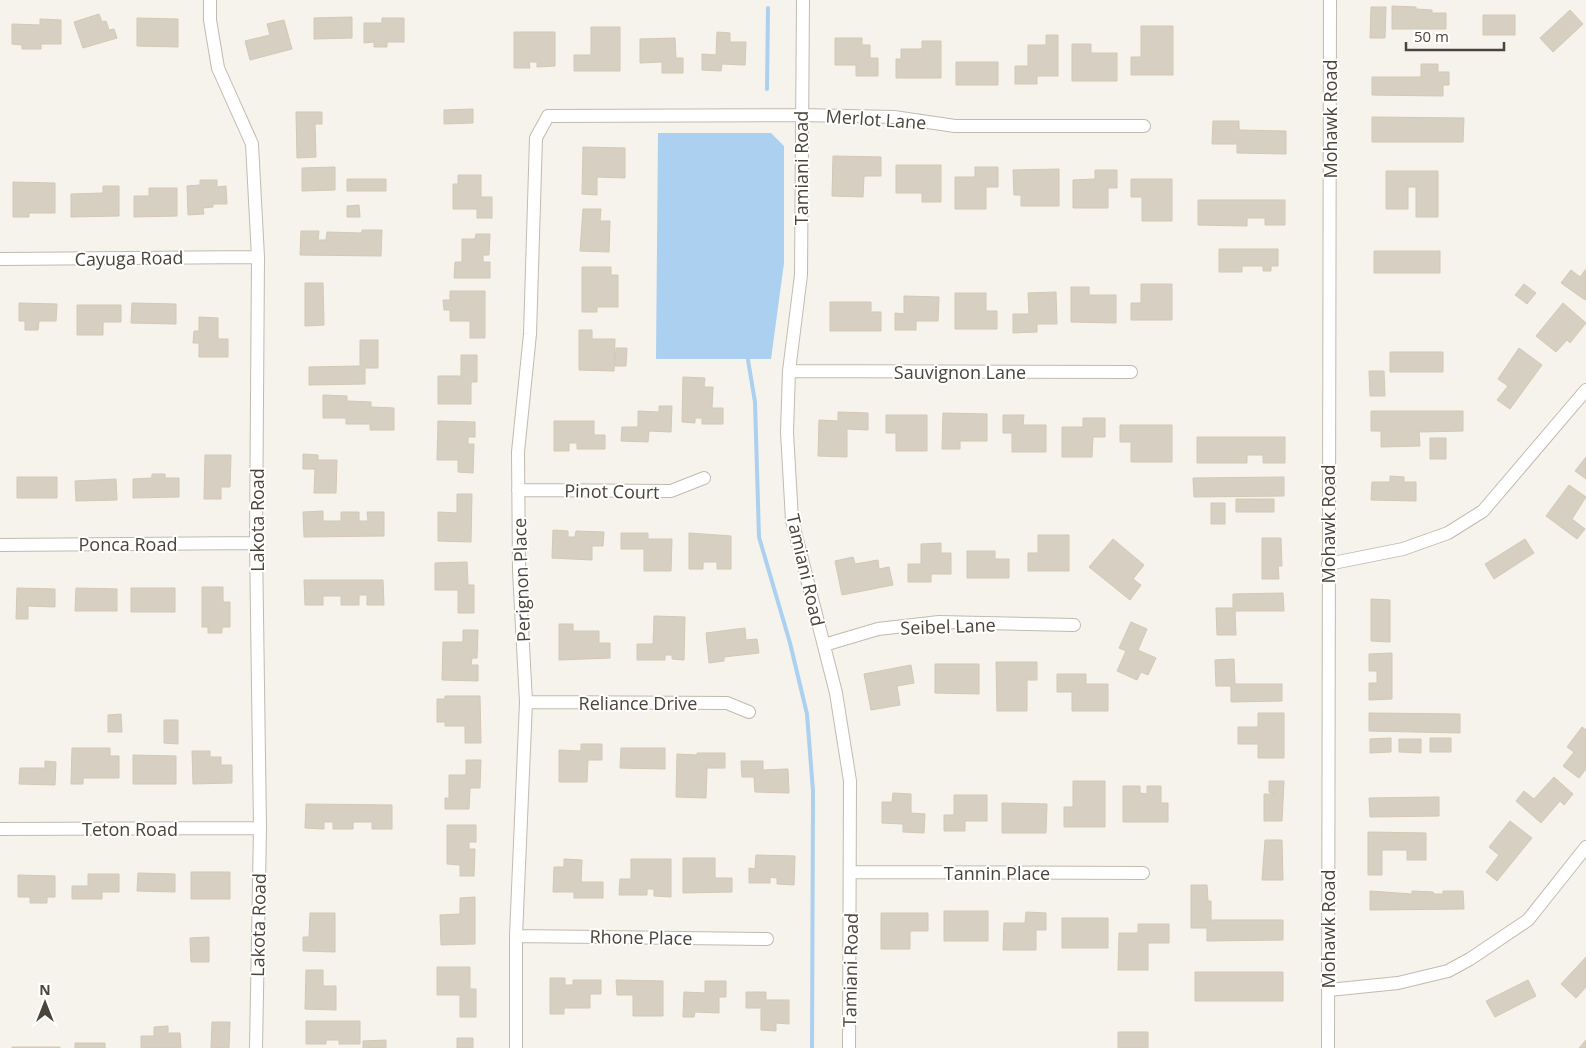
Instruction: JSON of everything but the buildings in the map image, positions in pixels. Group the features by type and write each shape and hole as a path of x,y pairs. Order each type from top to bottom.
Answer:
{"street":[{"name":"Lakota Road","path":"210,0 210,20 218,68 252,144 258,257 256,543 260,828 256,1048"},
{"name":"Tamiani Road","path":"803,0 801,275 789,371 787,432 792,520 836,693 850,781 849,1048"},
{"name":"Mohawk Road","path":"1328,1048 1330,0"},
{"name":"Merlot Lane","path":"548,116 801,115 894,117 955,126 1144,126"},
{"name":"Perignon Place","path":"516,1048 516,936 526,702 519,571 518,452 530,334 536,138 548,116"},
{"name":"Cayuga Road","path":"0,259 258,257"},
{"name":"Sauvignon Lane","path":"789,371 1131,372"},
{"path":"1328,564 1403,549 1448,534 1483,511 1586,390"},
{"name":"Pinot Court","path":"518,490 671,491 704,478"},
{"name":"Ponca Road","path":"0,545 256,543"},
{"name":"Seibel Lane","path":"824,645 878,629 939,622 1074,625"},
{"name":"Reliance Drive","path":"526,702 727,703 749,712"},
{"name":"Teton Road","path":"0,829 260,828"},
{"path":"1329,990 1398,983 1448,971 1470,959 1528,920 1586,848"},
{"name":"Tannin Place","path":"851,872 1143,874"},
{"name":"Rhone Place","path":"516,936 767,939"}],"water":[{"path":"658,133 771,133 784,146 784,263 771,359 656,359"}],"waterway":[{"path":"767,89 768,8"},
{"path":"747,354 755,402 759,537 790,643 807,714 813,791 812,1048"}]}
